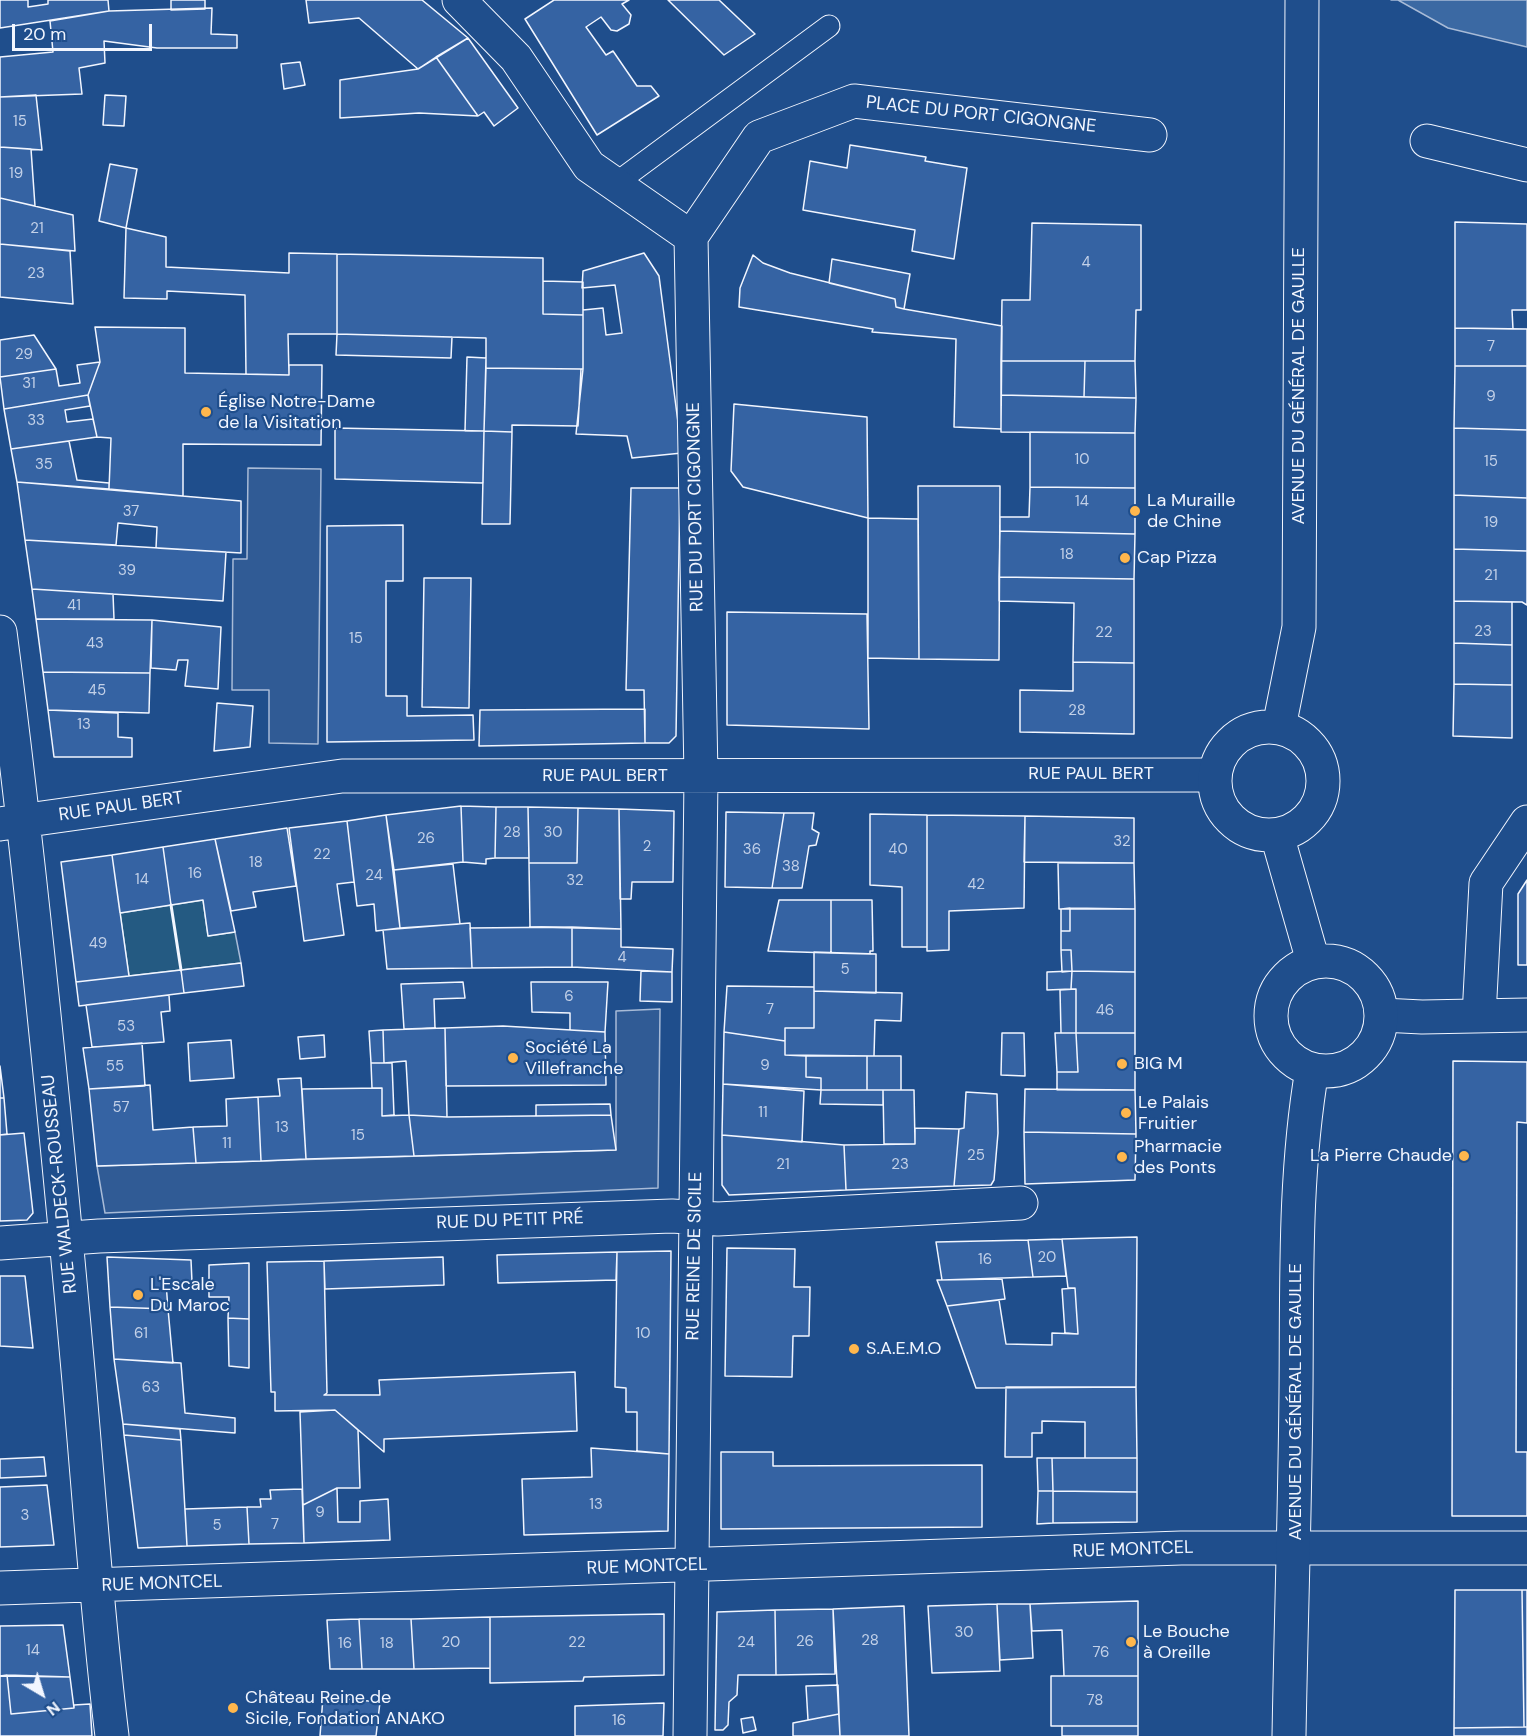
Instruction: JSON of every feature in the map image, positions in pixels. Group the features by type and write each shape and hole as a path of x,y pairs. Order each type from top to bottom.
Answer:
{"street":[{"path":"459,0 516,58 589,166 691,237"},
{"name":"AVENUE DU GÉNÉRAL DE GAULLE","path":"1279,727 1299,627 1302,0"},
{"name":"PLACE DU PORT CIGONGNE","path":"691,237 759,137 854,101 1150,135"},
{"path":"1427,141 1527,165"},
{"name":"RUE DU PORT CIGONGNE","path":"691,237 701,776"},
{"name":"RUE WALDECK-ROUSSEAU","path":"0,632 12,823 65,1237 98,1618 112,1736"},
{"path":"1256,727 1279,727 1297,734 1311,746 1321,763 1323,781 1320,800 1310,816 1296,828 1277,835 1261,835 1245,830 1231,821 1221,807 1215,792 1214,775 1221,754 1236,737 1256,727"},
{"name":"RUE PAUL BERT","path":"12,823 342,776 1214,775"},
{"name":"RUE REINE DE SICILE","path":"690,1736 701,776"},
{"path":"1479,1016 1486,883 1527,822"},
{"path":"1277,835 1313,962"},
{"path":"1333,961 1352,966 1368,979 1378,995 1382,1015 1380,1032 1372,1047 1361,1060 1329,1072 1312,1070 1293,1061 1279,1045 1271,1025 1271,1005 1280,986 1294,970 1313,962 1333,961"},
{"path":"1382,1015 1527,1015"},
{"name":"AVENUE DU GÉNÉRAL DE GAULLE","path":"1289,1736 1295,1547 1298,1194 1304,1116 1312,1070"},
{"name":"RUE DU PETIT PRÉ","path":"0,1243 65,1237 672,1216 696,1218 1021,1203"},
{"name":"RUE MONTCEL","path":"0,1588 1181,1548 1527,1548"}],"lane":[{"path":"615,184 829,26"}],"shaded area":[{"path":"1398,0 1527,0 1527,47 1448,28"},
{"path":"248,468 321,469 318,744 269,743 269,690 232,690 233,559 247,559"},
{"path":"203,900 208,936 235,932 241,963 129,976 120,913"},
{"path":"660,1009 658,1188 105,1213 97,1166 616,1150 616,1011"}],"building":[{"path":"0,0 28,0 28,7 48,4 48,0 108,0 109,11 0,28"},
{"path":"171,0 205,0 205,9 171,10"},
{"path":"306,0 422,0 468,38 418,69 359,18 309,23"},
{"path":"554,0 629,0 622,4 631,15 629,24 617,31 611,30 601,17 586,27 606,55 613,51 637,86 651,86 659,96 597,135 525,19"},
{"path":"668,0 719,0 755,34 724,55"},
{"path":"212,8 211,34 237,35 237,48 157,48 104,41 105,63 79,68 82,94 0,97 0,57 53,52 50,21 109,11"},
{"path":"468,38 518,108 494,126 484,112 478,116 436,57"},
{"path":"436,57 478,116 419,113 340,118 340,80 418,69"},
{"path":"300,62 305,85 284,89 281,64"},
{"path":"36,95 42,150 0,147 0,97"},
{"path":"105,95 126,96 124,126 103,125"},
{"path":"850,145 926,157 925,161 967,168 954,259 912,251 915,230 803,210 810,161 847,168"},
{"path":"0,147 31,149 35,206 0,198"},
{"path":"110,164 137,169 126,228 99,221"},
{"path":"0,198 73,215 75,251 0,244"},
{"path":"1455,222 1527,224 1527,310 1512,310 1513,329 1455,328"},
{"path":"1032,223 1141,225 1141,310 1136,310 1135,361 1001,361 1002,300 1030,300"},
{"path":"126,228 166,237 166,267 289,273 289,253 337,254 337,334 288,334 289,375 246,374 245,295 167,291 167,299 124,298"},
{"path":"0,244 70,251 73,304 0,297"},
{"path":"644,253 659,276 682,453 632,458 627,436 576,434 583,369 583,310 603,308 606,335 622,333 615,285 582,288 583,271"},
{"path":"337,254 543,258 543,314 583,315 583,369 486,368 486,338 337,334"},
{"path":"753,255 763,263 790,273 895,299 896,307 1002,326 1001,429 954,427 956,339 872,332 873,329 739,307 740,288"},
{"path":"832,259 910,274 904,309 896,307 895,299 829,283"},
{"path":"543,281 583,282 583,315 543,314"},
{"name":"Église Notre-Dame de la Visitation","path":"95,327 185,328 185,373 289,375 289,365 322,365 321,445 183,444 183,496 109,489 111,438 97,437 88,395 100,362"},
{"path":"1455,328 1527,329 1527,366 1455,366"},
{"path":"337,334 452,337 451,358 336,355"},
{"path":"34,335 56,369 0,377 0,340"},
{"path":"467,357 486,358 484,431 465,431"},
{"path":"1001,361 1085,361 1084,397 1001,395"},
{"path":"1085,361 1135,361 1136,398 1084,397"},
{"path":"100,362 88,395 4,409 0,377 56,369 59,386 80,383 77,365"},
{"path":"1455,366 1527,366 1527,430 1454,428"},
{"path":"486,368 581,369 578,426 512,425 512,432 484,431"},
{"path":"88,395 90,406 65,410 67,422 93,419 97,437 11,449 4,409"},
{"path":"1001,395 1136,398 1135,433 1001,432"},
{"path":"734,404 867,417 868,518 743,487 731,471"},
{"path":"335,428 484,431 483,483 335,479"},
{"path":"1454,428 1527,430 1527,498 1454,495"},
{"path":"484,431 512,432 510,524 482,524"},
{"path":"1030,432 1135,433 1135,488 1030,487"},
{"path":"69,441 77,480 109,483 109,489 17,482 11,449"},
{"path":"17,482 241,501 241,553 156,548 157,527 118,523 116,545 25,540"},
{"path":"918,486 1000,486 999,660 919,659"},
{"path":"1030,487 1135,488 1135,534 1000,531 1000,517 1029,517"},
{"path":"631,488 680,488 676,736 669,743 645,743 644,690 626,690"},
{"path":"1454,495 1527,498 1527,551 1454,549"},
{"path":"868,518 918,519 919,659 868,658"},
{"path":"403,525 403,581 386,581 386,696 407,696 407,716 473,715 474,740 327,742 327,526"},
{"path":"1000,531 1135,534 1134,579 999,577"},
{"path":"25,540 226,552 223,601 32,589"},
{"path":"1454,549 1527,551 1527,605 1522,602 1454,601"},
{"path":"999,577 1134,579 1134,663 1073,662 1074,603 999,601"},
{"path":"424,578 471,578 469,708 422,707"},
{"path":"32,589 113,594 114,619 36,619"},
{"path":"1454,601 1512,602 1512,645 1454,643"},
{"path":"727,612 867,614 869,729 727,725"},
{"path":"36,619 152,620 150,673 43,672"},
{"path":"152,620 221,627 218,689 185,686 188,660 178,660 176,670 151,668"},
{"path":"1454,643 1512,645 1512,685 1454,684"},
{"path":"1073,662 1134,663 1134,734 1020,732 1020,690 1073,691"},
{"path":"43,672 150,673 149,713 48,710"},
{"path":"1454,684 1512,685 1512,738 1453,736"},
{"path":"217,703 253,706 250,747 214,751"},
{"path":"645,709 645,743 479,746 480,710"},
{"path":"48,710 118,713 118,737 132,738 132,757 54,757"},
{"path":"461,806 496,807 495,858 486,859 486,864 463,862"},
{"path":"461,806 463,862 394,870 386,815"},
{"path":"496,807 528,807 529,858 495,858"},
{"path":"528,807 578,808 577,863 529,863"},
{"path":"578,808 619,809 621,929 530,927 529,863 577,863"},
{"path":"619,809 674,811 673,882 632,882 631,899 620,899"},
{"path":"726,812 784,813 772,888 725,887"},
{"path":"784,813 814,813 812,829 819,833 816,845 809,846 802,888 772,888"},
{"path":"870,814 927,815 927,947 902,947 902,887 870,885"},
{"path":"386,815 400,928 376,931 374,904 357,906 347,821"},
{"path":"927,815 1025,816 1024,908 949,911 949,950 927,951"},
{"path":"1025,816 1134,818 1134,863 1024,862"},
{"path":"347,821 354,882 337,884 344,935 304,941 289,828"},
{"path":"287,828 296,886 253,892 256,907 231,911 215,839"},
{"path":"215,839 235,932 208,936 203,900 171,905 163,847"},
{"path":"163,847 171,905 120,913 112,855"},
{"path":"112,855 129,976 76,982 61,862"},
{"path":"1058,863 1134,863 1135,909 1059,909"},
{"path":"453,864 460,924 400,928 394,870"},
{"path":"1527,880 1527,965 1518,965 1518,894"},
{"path":"779,900 831,900 831,953 768,951"},
{"path":"831,900 872,900 873,951 870,951 870,954 831,953"},
{"path":"1070,908 1070,931 1061,931 1061,909"},
{"path":"1070,908 1135,909 1135,972 1072,971 1071,950 1061,950 1061,931 1070,931"},
{"path":"470,923 472,968 387,969 383,930"},
{"path":"572,927 572,967 472,968 470,928"},
{"path":"572,927 621,929 621,947 673,949 672,972 572,967"},
{"path":"1061,950 1071,950 1072,971 1062,972"},
{"path":"814,952 876,954 876,993 814,991"},
{"path":"241,963 244,986 184,993 181,970"},
{"path":"181,970 184,993 79,1006 76,982"},
{"path":"641,971 672,972 672,1002 640,1001"},
{"path":"1072,971 1135,972 1135,1033 1076,1033 1076,989 1071,989"},
{"path":"1072,971 1071,989 1047,990 1047,972"},
{"path":"463,982 465,998 434,999 435,1028 404,1029 401,984"},
{"path":"531,982 608,982 605,1032 570,1030 570,1013 532,1012"},
{"path":"727,986 814,987 814,1028 785,1028 785,1041 724,1032"},
{"path":"1076,989 1076,1033 1061,1033 1060,990"},
{"path":"814,991 902,993 901,1021 875,1020 874,1056 785,1055 785,1028 814,1028"},
{"path":"169,995 170,1011 161,1012 164,1042 92,1047 86,1005"},
{"path":"503,1026 605,1032 606,1085 446,1086 445,1028"},
{"path":"445,1028 447,1117 409,1115 406,1061 384,1063 383,1030"},
{"path":"383,1030 384,1063 371,1063 369,1031"},
{"path":"724,1032 785,1041 785,1055 806,1056 806,1077 821,1078 821,1090 723,1084"},
{"path":"1002,1033 1024,1033 1025,1076 1001,1075"},
{"path":"1055,1033 1076,1033 1078,1072 1057,1072"},
{"path":"1076,1033 1135,1033 1135,1090 1057,1090 1057,1072 1078,1072"},
{"path":"324,1035 325,1057 300,1059 298,1037"},
{"path":"231,1040 234,1078 190,1081 188,1043"},
{"path":"142,1043 145,1086 89,1089 83,1048"},
{"path":"806,1056 867,1056 867,1090 821,1090 821,1078 806,1077"},
{"path":"867,1056 901,1056 901,1090 867,1090"},
{"path":"1453,1061 1527,1062 1527,1123 1517,1122 1516,1452 1527,1452 1527,1516 1452,1516"},
{"path":"371,1063 392,1063 394,1115 382,1116 382,1088 372,1088"},
{"path":"0,1066 4,1098 0,1098"},
{"path":"301,1078 306,1159 261,1161 258,1097 280,1096 278,1079"},
{"path":"723,1084 804,1091 802,1142 722,1135"},
{"path":"150,1085 153,1130 193,1127 196,1163 97,1166 89,1089"},
{"path":"382,1088 382,1116 409,1115 414,1156 306,1159 302,1089"},
{"path":"1025,1089 1135,1090 1136,1134 1024,1132"},
{"path":"821,1090 883,1090 883,1105 820,1104"},
{"path":"883,1090 914,1090 915,1144 884,1144"},
{"path":"966,1092 997,1094 998,1133 994,1180 991,1185 954,1186 959,1129 964,1128"},
{"path":"258,1097 261,1161 196,1163 193,1127 227,1126 226,1099"},
{"path":"0,1098 4,1098 7,1134 0,1135"},
{"path":"610,1104 611,1115 536,1116 536,1105"},
{"path":"409,1115 447,1117 611,1115 616,1150 414,1156"},
{"path":"915,1128 959,1129 954,1186 846,1190 844,1145 915,1144"},
{"path":"1024,1132 1136,1134 1135,1180 1025,1184"},
{"path":"24,1133 33,1213 27,1220 0,1221 0,1135"},
{"path":"722,1135 844,1145 846,1190 729,1195 722,1185"},
{"path":"1137,1237 1136,1387 976,1388 947,1306 999,1300 1006,1344 1052,1345 1052,1333 1078,1334 1075,1288 1068,1288 1062,1239"},
{"path":"1062,1239 1066,1276 1033,1277 1028,1240"},
{"path":"1028,1240 1033,1277 942,1280 936,1242"},
{"path":"727,1248 795,1249 794,1287 810,1287 809,1336 793,1336 792,1377 725,1376"},
{"path":"671,1251 669,1454 637,1451 637,1412 626,1412 626,1388 615,1387 617,1252"},
{"path":"617,1252 616,1280 498,1283 497,1255"},
{"name":"L'Escale Du Maroc","path":"107,1257 191,1260 192,1282 166,1283 168,1309 110,1307"},
{"path":"443,1257 444,1285 325,1289 324,1261"},
{"path":"324,1261 327,1393 324,1395 380,1395 379,1380 575,1372 577,1431 384,1439 384,1452 335,1410 275,1411 275,1392 271,1392 267,1262"},
{"path":"249,1263 249,1319 228,1318 229,1297 209,1297 209,1265"},
{"path":"0,1276 25,1276 33,1348 0,1346"},
{"path":"1002,1279 1005,1299 947,1306 937,1280"},
{"path":"1075,1288 1078,1334 1065,1333 1062,1289"},
{"path":"110,1307 168,1309 173,1363 114,1359"},
{"path":"228,1318 249,1319 249,1368 229,1366"},
{"path":"114,1359 181,1363 185,1413 235,1418 235,1433 123,1424"},
{"path":"1006,1387 1136,1387 1137,1458 1085,1458 1085,1422 1042,1421 1042,1433 1032,1433 1032,1457 1005,1457"},
{"path":"335,1410 358,1430 360,1488 337,1488 303,1505 300,1412"},
{"path":"123,1424 180,1429 181,1440 124,1435"},
{"path":"124,1435 181,1440 187,1546 138,1548"},
{"path":"591,1448 669,1454 668,1531 524,1535 522,1479 592,1477"},
{"path":"721,1452 773,1452 773,1466 982,1465 982,1527 721,1529"},
{"path":"44,1457 46,1476 0,1478 0,1459"},
{"path":"1037,1458 1052,1458 1053,1491 1038,1491"},
{"path":"1052,1458 1137,1458 1137,1492 1053,1491"},
{"path":"47,1485 54,1545 0,1547 0,1487"},
{"path":"337,1488 338,1522 360,1522 360,1501 388,1499 390,1540 304,1543 303,1505"},
{"path":"302,1489 304,1543 249,1544 247,1507 261,1507 260,1499 271,1499 270,1490"},
{"path":"1038,1491 1053,1491 1053,1523 1037,1524"},
{"path":"1053,1491 1137,1492 1137,1522 1053,1523"},
{"path":"247,1507 249,1544 187,1546 185,1509"},
{"path":"1455,1590 1522,1590 1524,1727 1454,1728"},
{"path":"1522,1590 1527,1590 1527,1727 1524,1727"},
{"path":"1138,1601 1138,1676 1064,1676 1062,1630 1032,1631 1030,1604"},
{"path":"997,1604 1030,1604 1033,1658 1000,1660"},
{"path":"997,1604 1000,1671 932,1673 928,1606"},
{"path":"904,1606 909,1736 840,1736 833,1609"},
{"path":"833,1609 835,1674 776,1675 775,1610"},
{"path":"775,1610 776,1675 738,1675 737,1695 729,1702 728,1725 723,1730 715,1730 717,1612"},
{"path":"664,1614 664,1675 584,1677 583,1681 490,1683 490,1617"},
{"path":"490,1617 490,1668 414,1669 411,1619"},
{"path":"359,1619 411,1619 414,1669 362,1669"},
{"path":"359,1619 362,1669 330,1669 327,1620"},
{"path":"63,1625 70,1677 0,1676 0,1626"},
{"path":"7,1675 11,1714 74,1708 74,1705 90,1704 92,1736 0,1736 0,1676"},
{"path":"7,1675 70,1677 74,1708 11,1714"},
{"path":"1051,1676 1138,1676 1138,1726 1051,1726"},
{"path":"838,1685 839,1714 808,1720 806,1686"},
{"path":"323,1697 380,1702 376,1736 320,1736"},
{"path":"664,1703 663,1736 575,1736 575,1706"},
{"path":"839,1714 840,1736 793,1736 793,1723"},
{"path":"753,1717 756,1730 743,1733 741,1719"},
{"path":"1062,1726 1138,1726 1138,1736 1062,1736"},
{"path":"1527,1727 1527,1736 1454,1736 1454,1728"}],"wall":[{"path":"171,905 181,970"}],"place":[{"name":"Église Notre-Dame de la Visitation","path":"206,412"},
{"name":"La Muraille de Chine","path":"1135,511"},
{"name":"Cap Pizza","path":"1125,558"},
{"name":"Société La Villefranche","path":"513,1058"},
{"name":"BIG M","path":"1122,1064"},
{"name":"Le Palais Fruitier","path":"1126,1113"},
{"name":"La Pierre Chaude","path":"1464,1156"},
{"name":"Pharmacie des Ponts","path":"1122,1157"},
{"name":"L'Escale Du Maroc","path":"138,1295"},
{"name":"S.A.E.M.O","path":"854,1349"},
{"name":"Le Bouche à Oreille","path":"1131,1642"},
{"name":"Château Reine de Sicile, Fondation ANAKO","path":"233,1708"}]}
